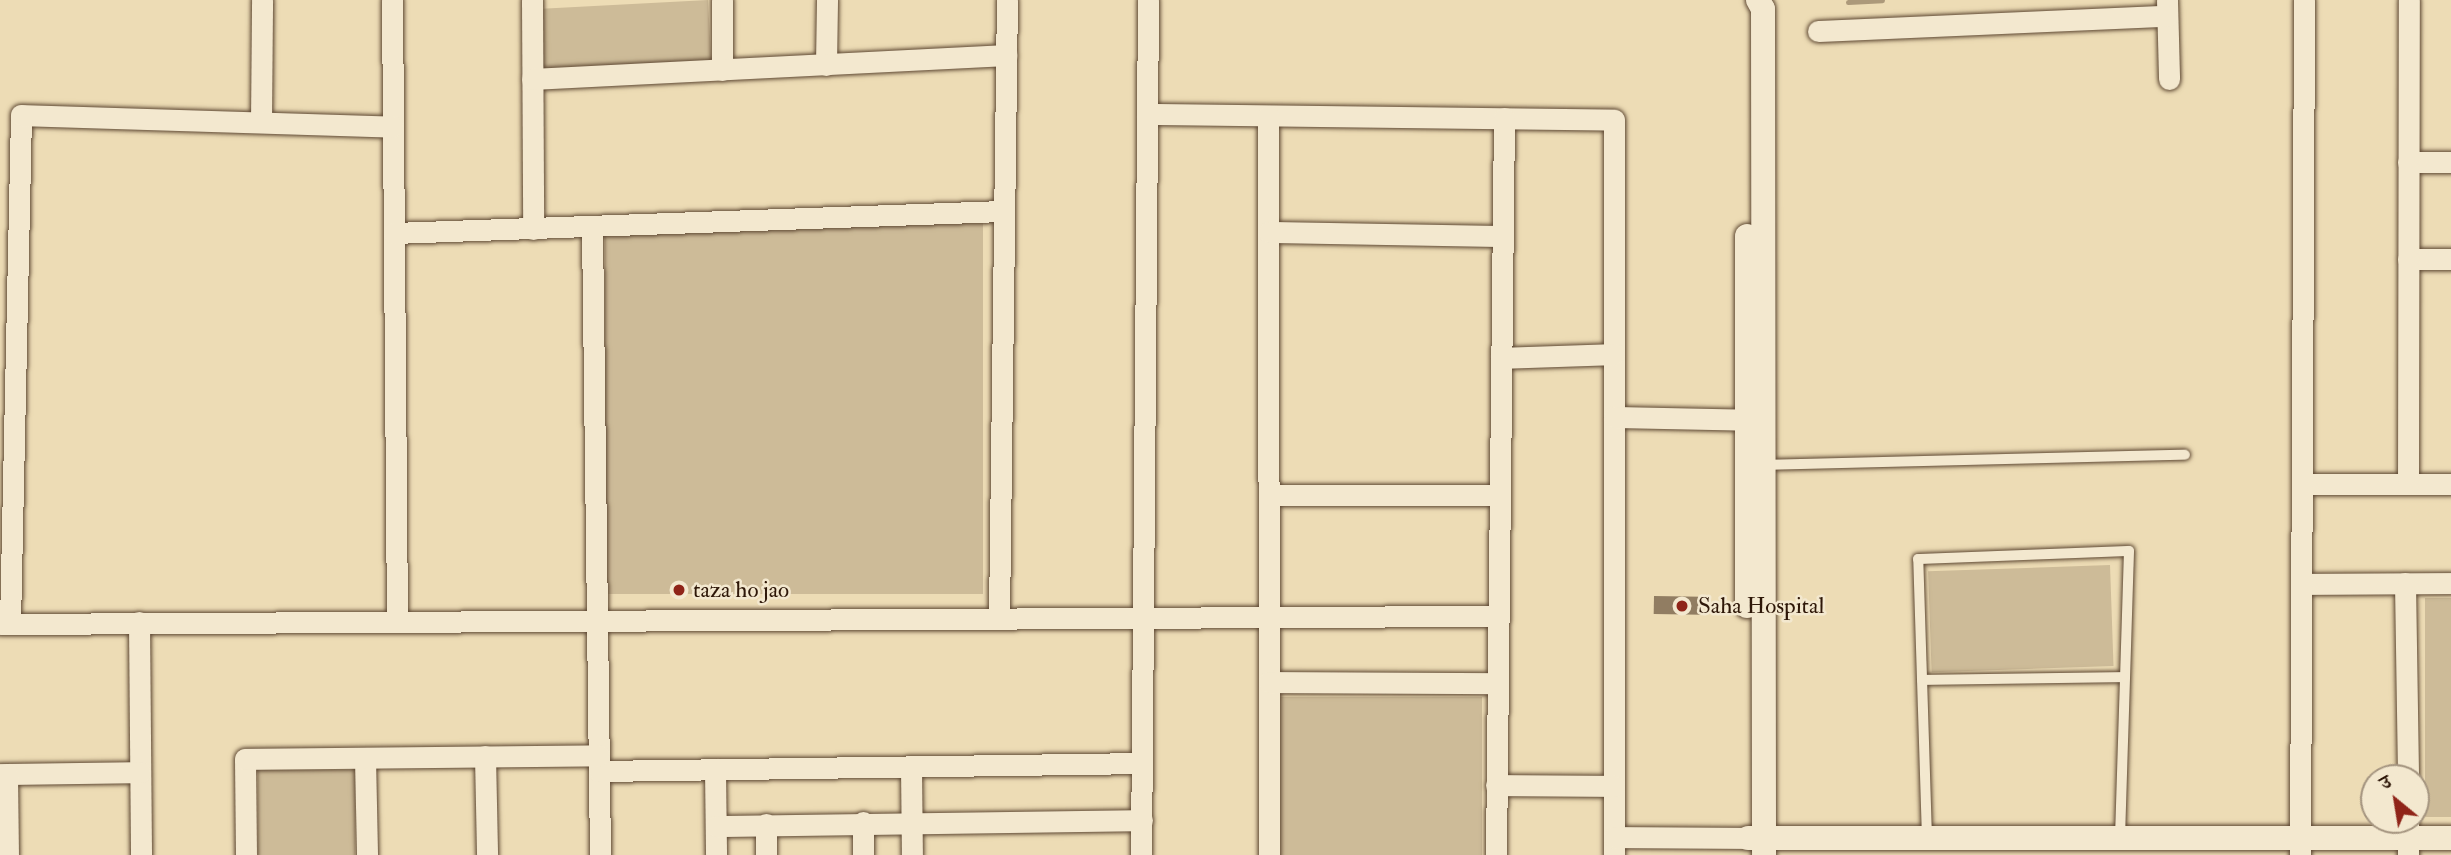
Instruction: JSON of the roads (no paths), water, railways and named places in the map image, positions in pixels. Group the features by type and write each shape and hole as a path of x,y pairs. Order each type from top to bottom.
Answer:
{"street":[{"path":"261,122 262,0"},
{"path":"392,0 397,620"},
{"path":"532,0 533,229"},
{"path":"722,0 722,70"},
{"path":"826,65 827,0"},
{"path":"999,616 1007,0"},
{"path":"1141,855 1148,0"},
{"path":"1746,0 1756,420 1765,465 1756,847"},
{"path":"1756,847 1756,420 1763,9 1758,0"},
{"path":"2300,847 2304,0"},
{"path":"2408,484 2409,0"},
{"path":"1818,31 2167,8 2169,79"},
{"path":"532,79 1006,55"},
{"path":"1147,114 1614,120 1614,846 1756,847 1927,838 2120,838 2300,847 2408,838 2451,838"},
{"path":"393,127 20,115 5,624 1143,615 1498,615"},
{"path":"1268,116 1269,855"},
{"path":"1496,855 1503,118"},
{"path":"2408,162 2451,162"},
{"path":"394,233 592,228 1004,211"},
{"path":"592,228 600,855"},
{"path":"1269,233 1502,236"},
{"path":"2408,259 2451,259"},
{"path":"1501,358 1614,354"},
{"path":"1614,417 1756,420"},
{"path":"2302,484 2451,484"},
{"path":"1269,495 1500,495"},
{"path":"2405,583 2408,764"},
{"path":"2301,584 2451,583"},
{"path":"139,622 141,855"},
{"path":"1269,682 1497,683"},
{"path":"246,855 245,758 485,756 715,769 1142,763"},
{"path":"485,756 487,855"},
{"path":"366,758 367,855"},
{"path":"911,766 912,855"},
{"path":"715,769 716,855"},
{"path":"8,855 3,774 140,772"},
{"path":"1496,785 1614,786"},
{"path":"716,826 911,821 1142,820"},
{"path":"863,822 863,855"},
{"path":"766,824 766,855"}],"lane":[{"path":"1765,465 2185,455"},
{"path":"1927,838 1918,559 2129,551 2120,838"},
{"path":"1922,680 2125,677"}],"waterway":[{"path":"1848,2 1882,0"}],"place":[{"name":"taza ho jao","path":"679,590"},
{"name":"Saha Hospital","path":"1682,606"}]}
